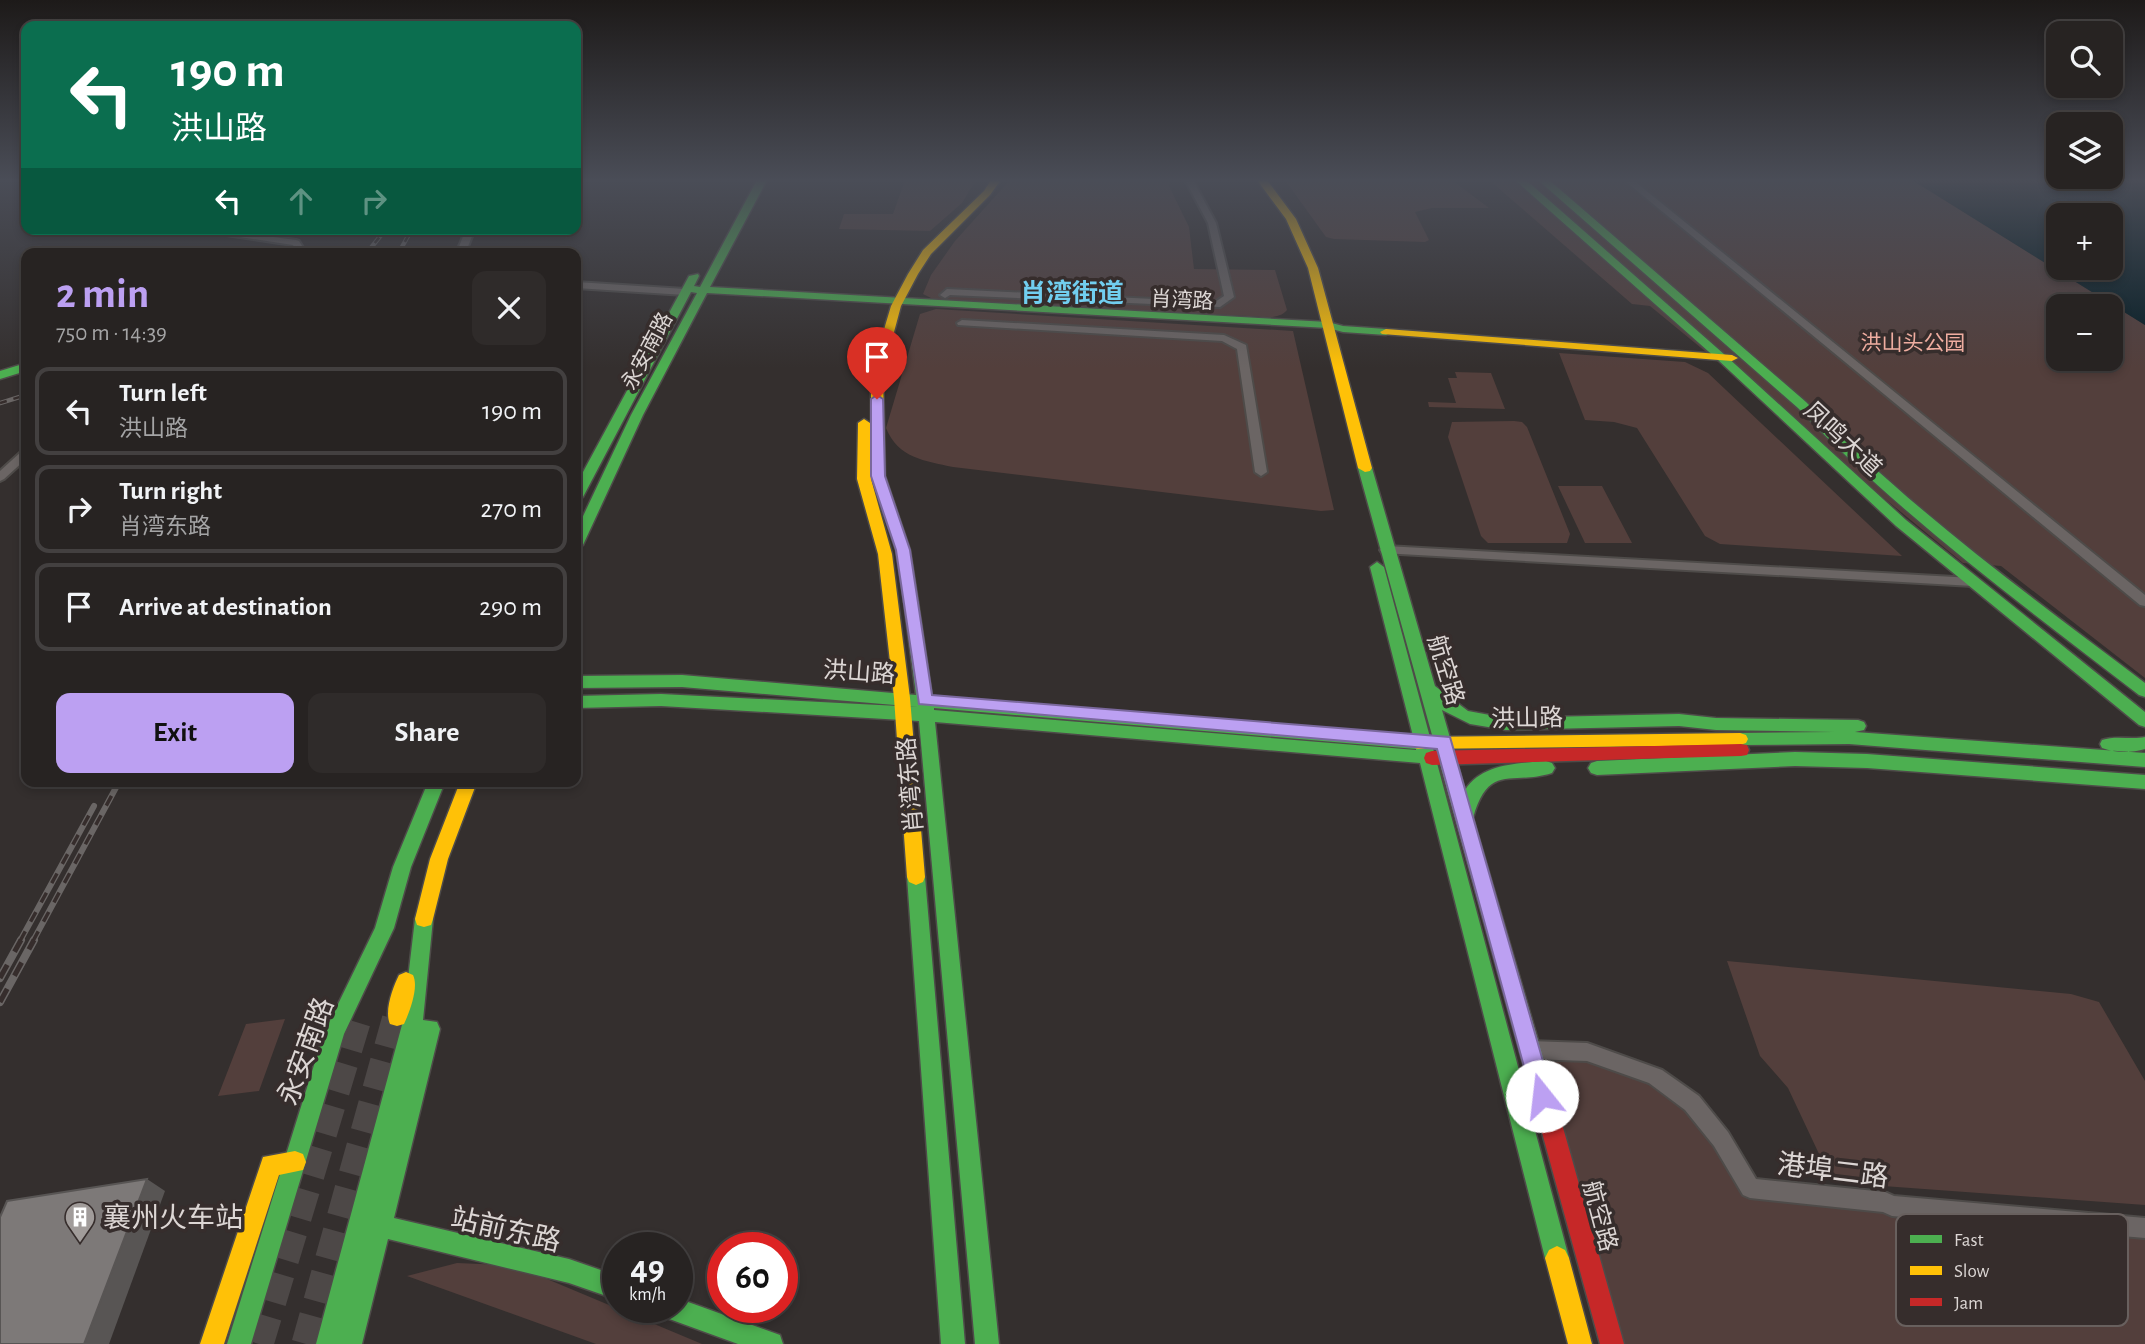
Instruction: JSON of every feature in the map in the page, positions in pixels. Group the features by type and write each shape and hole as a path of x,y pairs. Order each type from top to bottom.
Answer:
{"street":[{"name":"永安南路","path":"581,488 716,243"},
{"name":"永安南路","path":"581,534 691,292 722,243"},
{"name":"肖湾东路","path":"928,243 919,251 892,303 865,372 864,479 885,554 902,698 953,1344"},
{"name":"肖湾东路","path":"936,243 892,303 877,373 878,476 903,550 926,708 987,1344"},
{"path":"945,295 947,292 1217,304 1229,297 1217,243"},
{"name":"航空路","path":"1288,243 1326,328 1386,550 1446,750 1612,1344"},
{"name":"航空路","path":"1303,243 1313,268 1425,751 1580,1344"},
{"name":"凤鸣大道","path":"1594,243 1727,358 1901,523 2145,720"},
{"name":"凤鸣大道","path":"1598,243 1920,529 2145,706"},
{"path":"1615,243 1802,405 1821,426 1939,533 2145,691"},
{"path":"1705,243 2145,603"},
{"path":"581,285 691,292"},
{"name":"肖湾路","path":"691,292 1326,328 1727,358"},
{"path":"962,323 1224,338 1242,347 1261,472"},
{"path":"0,374 21,368"},
{"path":"0,477 21,458"},
{"path":"1386,550 1973,582"},
{"name":"洪山路","path":"581,682 682,681 745,688 902,698 926,708 1425,751 1849,738 2145,760"},
{"path":"1427,688 1452,712 1479,721 1506,724 1678,720 1716,724 1814,723 2132,746 2145,743"},
{"name":"洪山路","path":"581,702 661,700 903,715 926,708"},
{"name":"洪山路","path":"1446,750 1856,748 2145,771"},
{"path":"1464,818 1473,790 1496,775 1530,768 1664,768 1726,761 1796,759 1867,761 2145,782"},
{"name":"永安南路","path":"239,1344 334,1033 384,928 402,867 435,787"},
{"path":"397,1017 439,859 466,787"},
{"path":"328,1344 410,1032 423,922"},
{"path":"356,1022 384,928"},
{"path":"350,1344 430,1029 410,1032"},
{"name":"港埠二路","path":"1529,1050 1587,1052 1655,1076 1692,1103 1721,1139 1750,1188 1885,1202 1892,1206 1984,1214"},
{"path":"212,1344 271,1165 295,1162"},
{"path":"358,1229 380,1226"},
{"name":"站前东路","path":"380,1226 569,1271 602,1283"},
{"path":"693,1315 771,1344"}],"green space":[{"path":"954,243 1191,243 1194,269 1275,270 1287,310 1279,316 1263,317 935,300 923,294 931,275"},
{"name":"洪山头公园","path":"1561,243 2013,243 2046,263 2046,280 2073,280 2095,294 2046,294 2046,371 2123,371 2123,311 2145,325 2145,678 2001,566 1963,563 1650,306 1632,304"},
{"path":"936,309 1293,331 1334,510 1321,511 953,467 932,463 905,452 891,438 886,428 920,314"},
{"path":"1559,353 1685,362 1708,373 1902,556 1720,544 1705,536 1637,428 1614,422 1585,420"},
{"path":"1455,372 1491,373 1505,409 1429,407 1428,402 1456,403 1448,378 1457,378"},
{"path":"1514,421 1522,422 1527,427 1570,534 1567,543 1488,543 1481,536 1448,437 1452,422"},
{"path":"1558,486 1602,486 1632,543 1585,543"},
{"path":"1727,961 2071,994 2099,1002 2145,1081 2145,1205 1842,1183 1828,1173 1788,1088 1760,1056"},
{"path":"285,1019 259,1091 218,1096 246,1024"},
{"path":"1529,1050 1587,1052 1692,1103 1750,1189 2003,1214 1896,1214 1896,1326 2128,1326 2128,1226 2145,1228 2145,1344 1612,1344"},
{"path":"457,1263 503,1265 547,1279 602,1302 602,1323 652,1323 702,1344 596,1344 407,1276"}],"water":[{"path":"2013,243 2046,243 2046,263"},
{"path":"2123,243 2145,243 2145,325 2123,311 2123,294 2095,294 2073,280 2123,280"}],"building":[{"name":"襄州火车站","path":"147,1179 84,1344 0,1344 0,1217 7,1201"}],"tunnel":[{"path":"306,1344 397,1017"},
{"path":"259,1344 356,1022"}],"railway":[{"path":"371,248 375,243"},
{"path":"401,248 404,243"},
{"path":"0,403 21,397"},
{"path":"33,941 116,787"},
{"path":"20,941 94,806"},
{"path":"0,978 21,940"},
{"path":"0,1002 34,940"}],"traffic: fast":[{"path":"581,534 637,415 729,243"},
{"path":"1591,243 1721,357 1901,523 2145,721"},
{"path":"1615,243 1802,405 1840,445 1923,520 2145,691"},
{"path":"581,488 694,276"},
{"path":"687,289 1328,325 1343,329 1386,332"},
{"path":"0,375 21,369"},
{"path":"1365,468 1540,1085"},
{"path":"1377,567 1557,1258"},
{"path":"911,602 925,700 987,1344"},
{"path":"581,682 682,681 1418,743"},
{"path":"1427,688 1462,715 1506,724 1679,720 1716,724 1858,726"},
{"path":"581,702 661,700 926,715 1432,758"},
{"path":"1740,739 1849,738 2145,760"},
{"path":"2108,744 2132,746 2145,743"},
{"path":"1597,768 1795,759 1867,761 2145,782"},
{"path":"1464,818 1473,791 1487,779 1506,772 1546,768"},
{"path":"239,1344 334,1033 384,928 402,867 435,787"},
{"path":"916,877 953,1344"},
{"path":"328,1344 413,1021 424,919"},
{"path":"350,1344 430,1029 410,1032"},
{"path":"368,1227 380,1226 569,1271 602,1282"},
{"path":"693,1315 771,1344"}],"traffic: slow":[{"path":"911,602 903,550 878,476 877,373 896,306 927,252 936,243"},
{"path":"1302,243 1313,268 1365,468"},
{"path":"1386,332 1732,358"},
{"path":"864,423 864,479 885,554 902,698 916,877"},
{"path":"1418,743 1740,739"},
{"path":"424,919 439,859 467,787"},
{"path":"397,1017 406,981"},
{"path":"212,1344 271,1165 295,1162"},
{"path":"1557,1258 1580,1344"}],"traffic: jam":[{"path":"1432,758 1741,750"},
{"path":"1540,1085 1612,1344"}],"place":[{"name":"襄州火车站","path":"80,1244"}],"district":[{"name":"肖湾街道","path":"1072,293"}],"route":[{"path":"877,399 878,476 903,550 925,700 1423,743 1444,742 1542,1096"}]}
